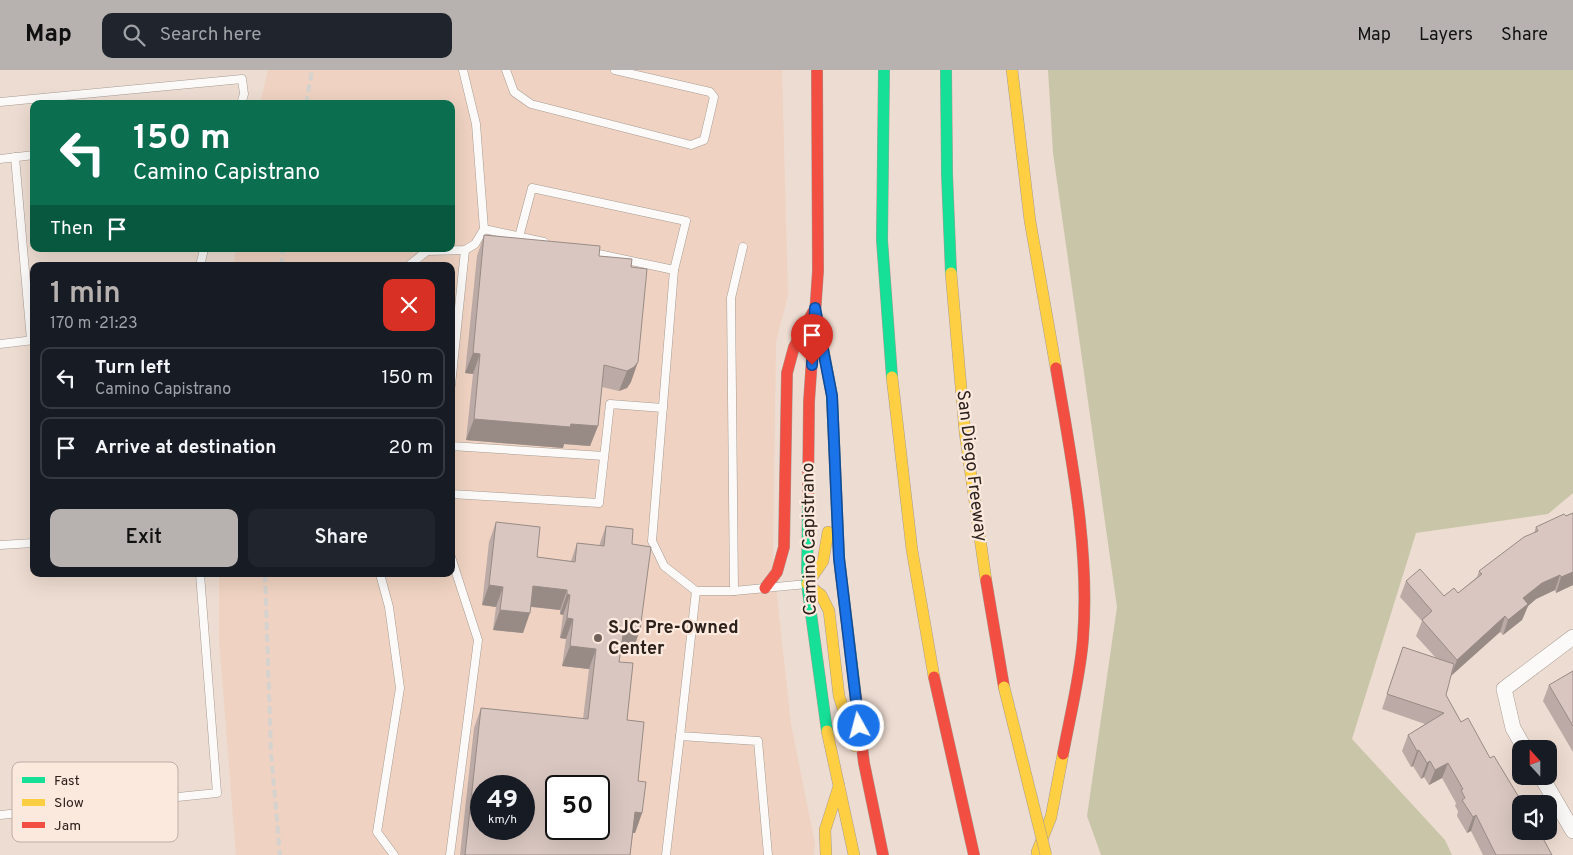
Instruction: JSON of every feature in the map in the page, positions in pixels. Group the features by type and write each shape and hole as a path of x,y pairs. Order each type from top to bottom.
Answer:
{"main road":[{"name":"Camino Capistrano","path":"817,70 819,160 818,292 815,308 809,402 807,584 818,679 827,733 840,784 854,855"},
{"path":"884,70 882,177 885,296 900,451 917,588 944,724 974,855"},
{"name":"San Diego Freeway","path":"946,70 945,163 952,310 972,486 1004,687 1046,855"},
{"path":"1012,70 1030,221 1077,488 1084,562 1083,638 1076,687 1051,817 1036,855"},
{"name":"Camino Capistrano","path":"815,308 832,396 839,558 864,763 883,855"},
{"path":"765,588 777,572 784,547 787,373 794,347 815,308"},
{"path":"826,363 828,535 826,556 817,575 807,584 818,590 826,598 839,702 843,719 864,763"},
{"path":"826,855 825,830 840,784"}],"street":[{"path":"1520,740 1513,728 1504,689 1573,637"},
{"path":"1546,785 1573,831"}],"lane":[{"path":"455,250 465,250 475,244 484,229 476,124 463,70"},
{"path":"506,70 514,92 531,104 691,145 704,140 714,98 710,92 615,70"},
{"path":"0,102 242,79 244,94 242,100"},
{"path":"0,159 30,155"},
{"path":"15,157 30,318"},
{"path":"519,236 532,188 686,221 674,270 652,540 664,566 696,591 734,591 807,584"},
{"path":"484,229 548,243"},
{"path":"734,591 731,298 743,247"},
{"path":"577,249 674,270"},
{"path":"455,346 465,250"},
{"path":"413,262 426,252"},
{"path":"0,344 30,340"},
{"path":"455,494 599,503 610,404 663,408"},
{"path":"455,446 604,456"},
{"path":"0,545 30,543"},
{"path":"450,855 478,640 455,568"},
{"path":"178,797 216,793 200,577"},
{"path":"381,577 389,607 400,688 378,832 394,855"},
{"path":"666,855 696,591"},
{"path":"680,736 758,741 768,855"}],"shaded area":[{"path":"268,70 782,70 788,295 776,342 773,558 791,724 815,844 814,855 236,855 219,639 219,577 455,577 455,262 234,262 235,252 455,252 455,100 261,100"},
{"path":"1048,70 1573,70 1573,493 1548,514 1416,533 1352,739 1445,840 1452,855 1101,855 1087,816 1117,607 1053,153"}],"building":[{"path":"484,235 600,246 599,256 632,259 631,267 647,269 638,362 627,371 604,365 598,426 571,424 570,427 474,419 480,354 473,353"},
{"path":"1573,513 1573,572 1561,577 1560,575 1542,583 1523,598 1528,604 1508,620 1505,616 1457,660 1422,620 1432,611 1406,581 1420,569 1444,596 1454,588 1458,593 1482,574 1479,571 1524,537 1538,531 1536,527 1564,514 1566,516"},
{"path":"496,522 540,527 537,557 575,562 577,543 604,546 606,526 633,529 632,544 651,547 640,630 624,628 619,662 633,663 627,720 644,722 638,781 646,782 642,813 635,812 630,855 465,855 470,809 470,840 535,840 535,775 474,775 481,708 588,719 596,649 570,646 573,619 567,618 570,595 567,594 567,590 533,586 530,613 500,610 503,587 489,585"},
{"path":"1403,647 1454,664 1446,695 1461,722 1468,718 1490,758 1494,756 1518,795 1512,795 1512,840 1544,840 1552,855 1496,855 1476,815 1473,817 1462,800 1465,798 1461,790 1463,789 1448,763 1435,770 1430,761 1427,763 1419,750 1417,751 1408,735 1444,713 1387,694"},
{"path":"1573,671 1573,726 1549,685"}],"railway":[{"path":"307,100 312,70"},
{"path":"281,262 283,252"},
{"path":"265,577 271,753 280,855"}],"traffic: fast":[{"path":"884,70 882,240 892,377"},
{"path":"946,70 947,174 951,273"},
{"path":"821,338 832,396 839,558 855,690"},
{"path":"808,500 807,584 827,731"}],"traffic: slow":[{"path":"1012,70 1030,221 1056,368"},
{"path":"951,273 965,433 986,580"},
{"path":"892,377 912,550 934,677"},
{"path":"828,532 823,561 807,584 821,595 829,611 839,696 855,746"},
{"path":"1004,687 1046,855"},
{"path":"827,731 854,855"},
{"path":"1037,852 1051,817 1063,754"},
{"path":"826,855 825,830 839,786"}],"traffic: jam":[{"path":"808,500 809,402 818,271 817,70"},
{"path":"765,588 777,572 784,547 787,373 794,347 813,312"},
{"path":"1056,368 1078,503 1084,571 1083,639 1080,668 1063,754"},
{"path":"986,580 1004,687"},
{"path":"934,677 974,855"},
{"path":"855,690 864,763 883,855"}],"place":[{"name":"SJC Pre-Owned Center","path":"598,638"}],"route":[{"path":"812,365 815,308 832,396 839,558 859,726"}]}
